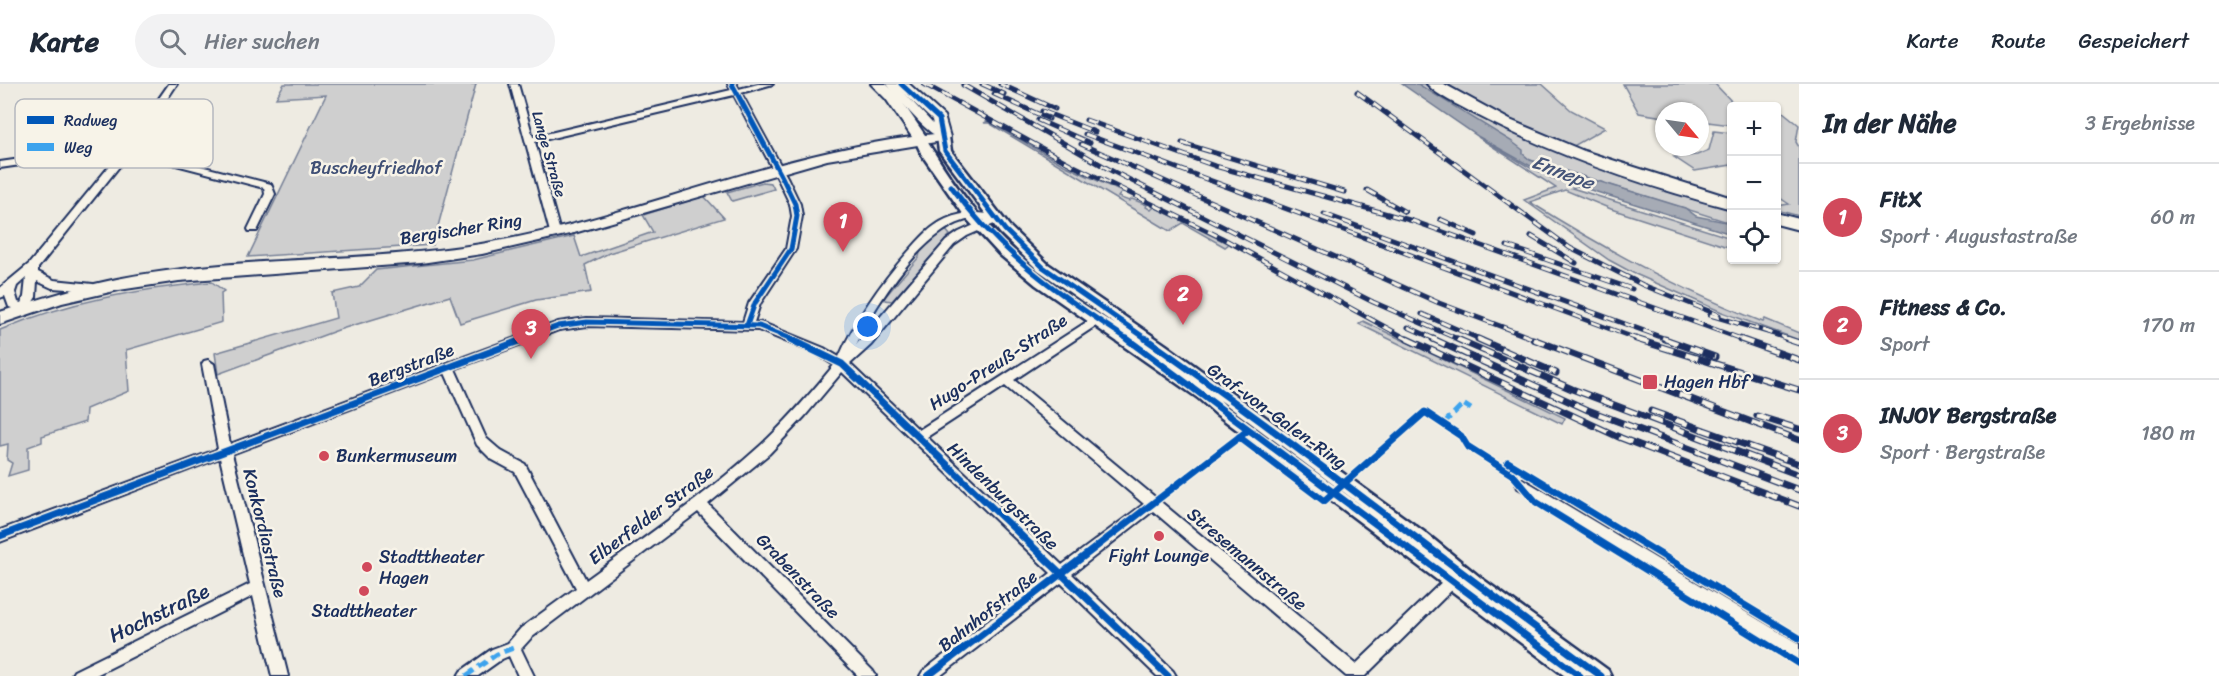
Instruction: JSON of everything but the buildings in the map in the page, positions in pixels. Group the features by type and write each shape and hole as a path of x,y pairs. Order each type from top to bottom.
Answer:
{"main road":[{"path":"878,84 891,96 921,140"},
{"path":"901,84 939,119 944,144"},
{"path":"1434,84 1486,115 1565,150 1727,203"},
{"name":"Bergischer Ring","path":"0,318 23,308 93,288 185,273 454,253 512,243 828,155 921,140 944,144"}],"street":[{"path":"163,99 173,84"},
{"name":"Lange Straße","path":"514,84 555,232"},
{"path":"529,141 734,88 769,84"},
{"path":"891,84 913,106 944,144 997,219"},
{"path":"734,88 778,169 795,204 797,216 795,238 778,270 755,303 747,325"},
{"path":"921,140 928,155 981,227"},
{"path":"0,165 15,163"},
{"path":"0,294 33,271 114,168"},
{"path":"198,168 268,186 270,194 253,229"},
{"name":"Elberfelder Straße","path":"842,364 852,337 874,299 926,236 944,224 971,215 997,219"},
{"name":"Elberfelder Straße","path":"466,676 496,654 513,648 519,639 699,504 785,430 842,364 867,342 950,243 963,234 997,219"},
{"name":"Graf-von-Galen-Ring","path":"997,219 1019,246 1059,280 1161,349 1421,539 1475,584 1601,676"},
{"name":"Graf-von-Galen-Ring","path":"981,227 1026,271 1184,380 1580,676"},
{"path":"33,271 52,284 93,288"},
{"path":"12,285 9,292 14,304 23,308 30,297 33,271"},
{"path":"874,299 883,305 895,308"},
{"name":"Hugo-Preuß-Straße","path":"919,436 1096,320"},
{"name":"Bergstraße","path":"0,536 539,332 573,324 747,325 775,332 842,364"},
{"name":"Konkordiastraße","path":"208,364 225,452 280,676"},
{"name":"Hindenburgstraße","path":"842,364 1168,676"},
{"path":"448,367 481,441 496,456 520,468 584,590"},
{"name":"Stresemannstraße","path":"1005,379 1355,675"},
{"path":"1522,484 1799,652"},
{"name":"Grabenstraße","path":"699,504 868,676"},
{"name":"Bahnhofstraße","path":"928,676 1153,504"},
{"path":"1355,675 1452,581"},
{"name":"Hochstraße","path":"79,676 258,587"},
{"path":"513,648 526,676"}],"green space":[{"name":"Buscheyfriedhof","path":"284,84 476,84 433,245 248,257 326,95 276,98"},
{"path":"1418,84 1425,84 1461,105 1535,141 1612,170 1727,207 1727,222 1530,160"},
{"path":"1446,84 1542,84 1571,110 1605,128 1572,147 1496,114"},
{"path":"1623,84 1715,84 1732,102 1727,102 1727,124 1709,122 1709,102 1655,102 1655,116 1639,113"},
{"path":"1781,110 1799,125 1796,142 1799,147 1799,216 1781,211 1781,205 1789,204 1781,199"},
{"path":"988,121 1064,165 1122,192 1118,197 1129,201 1132,199 1147,205 1146,207 1151,210 1154,207 1229,244 1225,247 1183,223 1170,231 989,123 984,123"},
{"path":"1714,131 1727,133 1727,166 1695,171 1674,157 1709,156"},
{"path":"1478,137 1529,167 1576,186 1572,188 1727,237 1727,247 1611,209 1565,190 1530,202 1644,268 1732,310 1763,322 1765,319 1799,333 1799,340 1722,312 1633,273 1609,260 1524,200 1556,188"},
{"path":"763,182 771,183 774,189 732,201 727,192"},
{"path":"704,196 724,218 609,253 585,265 591,292 536,300 460,323 450,296 338,330 218,374 215,353 336,318 332,293 359,287 376,270 473,260 574,236 581,257 653,232 643,215"},
{"path":"945,229 950,235 892,301 885,300 884,298 919,257 921,248"},
{"path":"212,282 224,291 221,293 222,322 126,350 129,391 86,409 85,422 42,436 42,442 28,447 28,470 8,476 12,463 7,460 8,444 0,446 0,330 52,311 104,298 158,288"},
{"path":"1363,321 1565,418 1562,424 1359,324"}],"water":[{"name":"Ennepe","path":"1402,84 1418,84 1511,141 1523,150 1523,154 1530,160 1685,208 1696,216 1727,222 1727,233 1552,178 1479,137"}],"waterway":[{"path":"1445,84 1455,90"}],"railway":[{"path":"924,84 1074,166 1222,238 1408,340"},
{"path":"982,84 1004,94"},
{"path":"1000,84 1055,109"},
{"path":"963,85 1112,171 1373,302 1460,340"},
{"path":"1357,92 1570,248 1643,285 1719,315"},
{"path":"994,94 1049,119"},
{"path":"1042,111 1095,132"},
{"path":"1038,120 1090,143"},
{"path":"1086,120 1215,166 1413,221 1744,340"},
{"path":"1085,134 1640,340"},
{"path":"1182,143 1344,192"},
{"path":"1081,144 1439,303 1537,340"},
{"path":"1367,190 1405,212"},
{"path":"1324,214 1669,340"},
{"path":"1440,219 1476,235"},
{"path":"1531,236 1576,263"},
{"path":"1507,246 1632,289"},
{"path":"1422,314 1482,340"},
{"path":"1710,315 1769,332"},
{"path":"1408,327 1437,340"},
{"path":"1762,330 1769,332"},
{"path":"1769,332 1791,340"},
{"path":"1433,339 1588,410 1799,490"},
{"path":"1457,339 1572,389 1799,475"},
{"path":"1478,339 1556,373"},
{"path":"1533,339 1799,440"},
{"path":"1636,339 1799,390"},
{"path":"1665,339 1715,357"},
{"path":"1740,339 1799,360"},
{"path":"1787,339 1799,343"},
{"path":"1408,340 1621,438 1799,506"},
{"path":"1651,411 1799,464"},
{"path":"1757,416 1799,429"}],"marked path":[{"path":"1443,424 1463,404 1471,409"},
{"path":"466,676 497,654 513,648"}],"cycle path":[{"path":"732,84 783,179 795,204 797,216 791,249 755,303 747,325"},
{"path":"901,84 939,119 945,151 1005,230 1043,267 1161,349 1421,539 1475,584 1601,676"},
{"path":"951,186 986,231 1026,269 1158,360 1221,410 1580,676"},
{"path":"0,536 558,326 587,322 759,326 820,351 842,364 1168,676"},
{"path":"1239,437 1324,501 1425,412 1461,436 1467,446 1513,475 1536,502 1799,664"},
{"path":"928,676 1247,431"},
{"path":"1508,462 1799,638"}],"place":[{"name":"FitX","path":"843,252"},
{"name":"Fitness & Co.","path":"1183,325"},
{"name":"INJOY Bergstraße","path":"531,359"},
{"name":"Hagen Hbf","path":"1650,382"},
{"name":"Bunkermuseum","path":"324,456"},
{"name":"Fight Lounge","path":"1159,536"},
{"name":"Stadttheater Hagen","path":"367,567"},
{"name":"Stadttheater","path":"364,591"}]}
